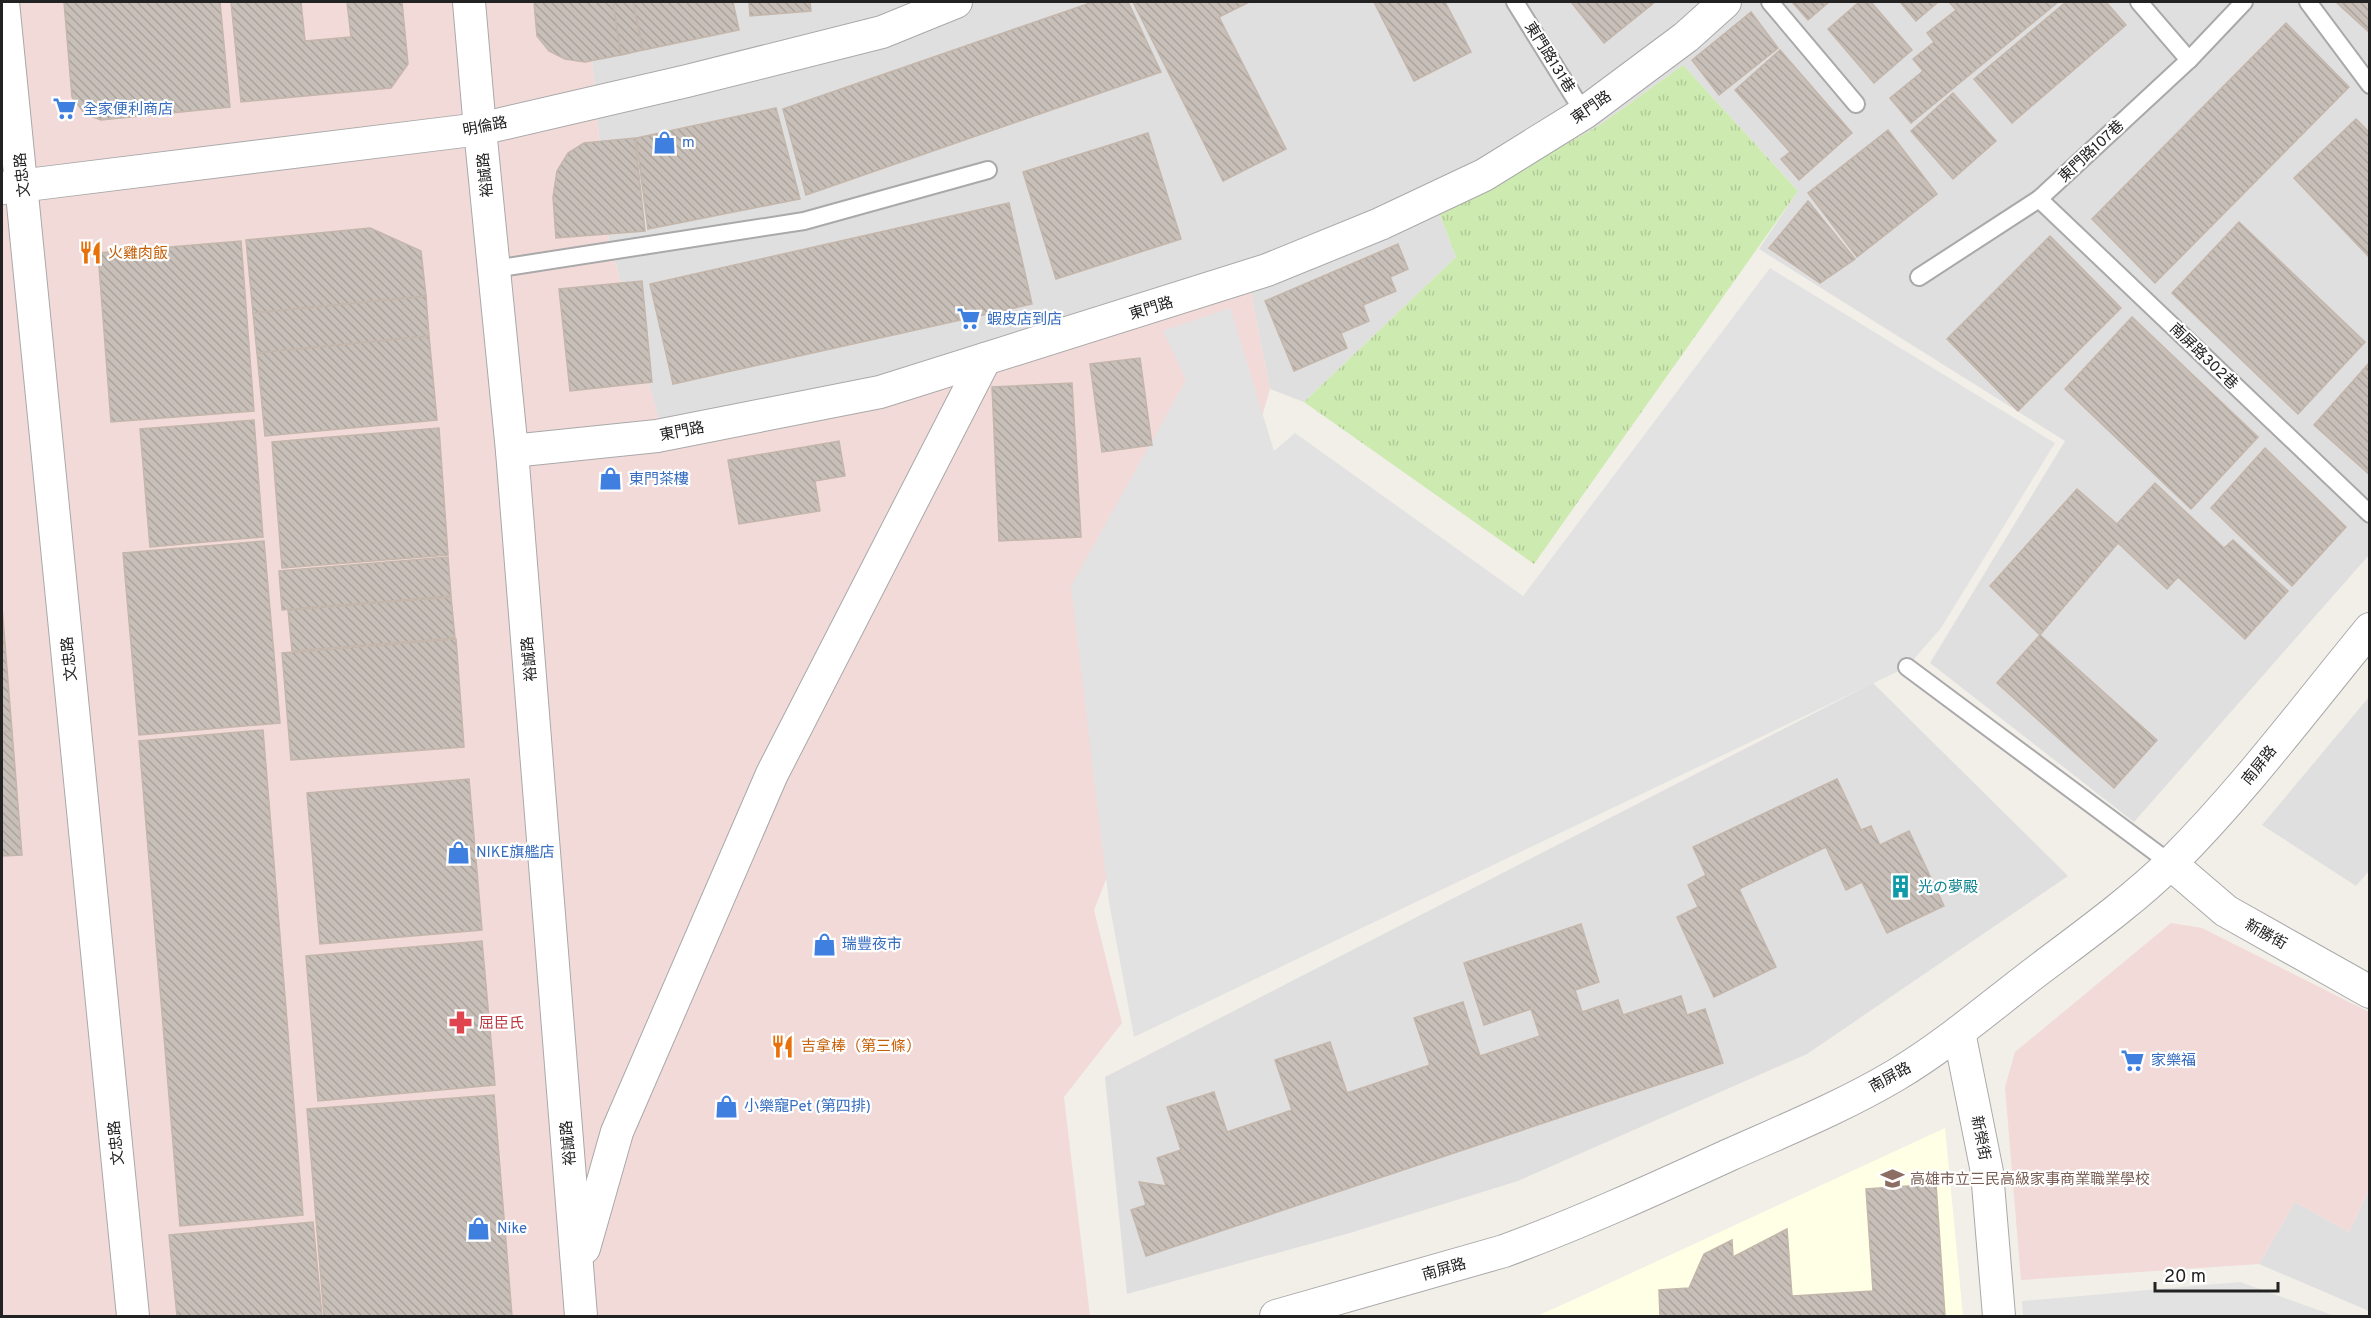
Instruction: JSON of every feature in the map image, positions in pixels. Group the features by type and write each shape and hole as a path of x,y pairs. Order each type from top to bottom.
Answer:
{"street":[{"name":"文忠路","path":"3,2 12,187 134,1317"},
{"name":"裕誠路","path":"469,2 512,451 581,1317"},
{"name":"明倫路","path":"12,187 480,129 687,81 882,32 956,2"},
{"name":"東門路","path":"512,451 669,434 880,392 1267,270 1380,224 1484,175 1584,113 1686,37 1725,2"},
{"path":"578,1269 617,1132 772,774 985,359"},
{"name":"南屏路","path":"1276,1317 1504,1251 1632,1199 1803,1122 1893,1077 1959,1032 2122,906 2170,864 2222,810 2370,629"},
{"name":"新勝街","path":"2170,864 2226,912 2370,992"},
{"name":"新榮街","path":"1959,1032 1987,1172 2000,1317"}],"lane":[{"name":"東門路131巷","path":"1515,2 1584,113"},
{"path":"1770,2 1856,104"},
{"path":"2139,2 2189,60"},
{"name":"東門路107巷","path":"1919,277 2039,199 2189,60 2244,2"},
{"path":"2308,2 2370,85"},
{"path":"494,269 804,221 988,170"},
{"name":"南屏路302巷","path":"2039,199 2370,513"},
{"path":"1908,667 2170,864"}],"shaded area":[{"path":"2,2 587,2 608,235 662,430 1250,286 1270,389 1192,661 1094,910 1122,1023 1064,1097 1090,1316 2,1316"},
{"path":"587,2 2369,2 2369,555 2134,822 1930,663 2065,441 1759,249 1798,191 1683,65 1600,125 1440,215 1456,257 1304,402 1270,389 1250,287 662,431 608,235"},
{"path":"1770,268 2055,443 1941,628 1907,667 1134,1037 1109,902 1071,586 1186,380 1163,331 1230,308 1274,451 1295,433 1523,596"},
{"path":"1873,683 2068,876 1807,1054 1518,1181 1350,1233 1127,1294 1105,1077"},
{"path":"2369,697 2369,871 2356,886 2262,825"},
{"path":"2171,923 2202,928 2369,1012 2369,1190 2349,1232 2295,1202 2259,1264 2021,1280 2005,1087 2015,1052"},
{"name":"高雄市立三民高級家事商業職業學校","path":"1945,1128 1963,1316 1537,1316 1586,1294"},
{"path":"2369,1190 2369,1311 2259,1264 2295,1202 2349,1232"},
{"path":"2240,1282 2335,1316 2023,1316 2022,1301"}],"green space":[{"path":"1683,65 1798,191 1534,564 1304,402 1456,257 1440,215 1600,125"}],"building":[{"path":"64,2 220,2 230,107 101,120 85,114 72,97"},
{"path":"231,2 301,2 305,41 351,37 347,2 402,2 408,64 391,88 241,102"},
{"path":"534,2 613,2 621,55 585,62 565,59 549,51 537,36"},
{"path":"613,2 633,2 643,50 621,55"},
{"path":"633,2 733,2 739,30 643,50"},
{"path":"749,2 810,2 811,11 750,16"},
{"path":"1093,2 1128,2 1161,72 806,195 783,109"},
{"path":"1133,2 1249,2 1219,17 1286,149 1223,181"},
{"path":"1374,2 1445,2 1471,52 1414,81"},
{"path":"1571,2 1655,2 1604,43"},
{"path":"1792,2 1829,2 1808,20"},
{"path":"1859,2 1871,2 1912,50 1874,83 1828,29"},
{"path":"1900,2 1938,2 1916,21"},
{"path":"1949,2 1991,2 2018,35 1911,123 1890,98 1923,71 1913,59 1934,42 1927,33 1956,10"},
{"path":"1991,2 2058,2 2018,35"},
{"path":"2066,2 2106,2 2126,25 2012,123 1974,79"},
{"path":"2336,2 2370,2 2370,33"},
{"path":"1751,12 1778,48 1719,95 1692,60"},
{"path":"2286,23 2349,87 2155,283 2092,219"},
{"path":"1780,50 1852,133 1799,180 1781,159 1790,152 1735,90"},
{"path":"1953,93 1996,141 1953,179 1911,131"},
{"path":"776,108 800,199 648,229 636,138"},
{"path":"2356,119 2370,133 2370,258 2294,178"},
{"path":"1888,130 1937,194 1857,257 1808,193"},
{"path":"1148,133 1181,239 1056,279 1023,172"},
{"path":"635,138 645,231 556,238 553,197 557,171 568,153 584,143"},
{"path":"1808,201 1855,259 1820,283 1769,248"},
{"path":"1009,203 1032,304 673,384 650,284"},
{"path":"2239,222 2365,342 2298,414 2172,293"},
{"path":"370,228 421,251 426,296 253,313 246,240"},
{"path":"2050,236 2121,308 2018,411 1947,339"},
{"path":"241,241 254,411 111,422 98,253"},
{"path":"1398,244 1408,269 1390,277 1396,291 1363,305 1369,321 1341,333 1347,348 1294,371 1265,301"},
{"path":"642,281 652,382 570,391 559,289"},
{"path":"426,296 429,336 257,353 253,313"},
{"path":"2132,317 2258,437 2191,509 2065,389"},
{"path":"429,336 437,420 265,436 257,353"},
{"path":"1140,358 1152,445 1102,452 1090,364"},
{"path":"2370,362 2370,475 2314,425"},
{"path":"1072,383 1081,537 999,541 992,387"},
{"path":"254,420 263,537 150,547 140,429"},
{"path":"439,428 448,555 282,568 272,442"},
{"path":"839,441 845,476 815,481 820,511 739,524 728,460"},
{"path":"2265,448 2346,527 2292,586 2211,508"},
{"path":"2155,483 2224,548 2233,540 2288,591 2245,639 2178,577 2167,589 2118,543 2040,635 1990,586 2077,489 2117,524"},
{"path":"264,541 280,723 139,735 123,553"},
{"path":"448,557 451,596 282,610 279,571"},
{"path":"451,597 455,638 292,651 288,610"},
{"path":"2,607 12,731 2,732"},
{"path":"2040,635 2157,740 2114,788 1997,683"},
{"path":"456,639 464,747 291,760 282,653"},
{"path":"263,730 303,1215 180,1226 139,741"},
{"path":"12,731 22,855 2,856 2,732"},
{"path":"469,779 482,930 320,944 307,793"},
{"name":"光の夢殿","path":"1837,779 1861,830 1871,826 1880,845 1909,831 1944,906 1887,933 1862,882 1846,890 1826,847 1739,889 1776,967 1714,997 1677,917 1698,907 1688,885 1706,875 1693,847"},
{"path":"1581,924 1599,982 1575,990 1582,1012 1618,1000 1623,1015 1681,996 1687,1015 1705,1009 1723,1063 1146,1256 1131,1210 1146,1205 1139,1182 1166,1186 1157,1158 1181,1150 1167,1107 1214,1092 1227,1132 1292,1110 1275,1060 1330,1042 1347,1093 1430,1065 1414,1018 1463,1002 1480,1056 1540,1036 1531,1009 1484,1025 1464,963"},
{"path":"482,941 495,1085 318,1101 306,956"},
{"path":"494,1095 512,1316 324,1316 307,1109"},
{"path":"1936,1184 1945,1316 1660,1316 1659,1290 1689,1288 1704,1254 1732,1240 1733,1257 1787,1229 1792,1296 1873,1291 1866,1189"},
{"path":"313,1222 322,1316 177,1316 169,1235"}],"place":[{"name":"全家便利商店","path":"65,109"},
{"name":"m","path":"664,142"},
{"name":"火雞肉飯","path":"90,253"},
{"name":"蝦皮店到店","path":"969,319"},
{"name":"東門茶樓","path":"611,479"},
{"name":"NIKE旗艦店","path":"458,852"},
{"name":"光の夢殿","path":"1900,887"},
{"name":"瑞豐夜市","path":"824,944"},
{"name":"屈臣氏","path":"461,1023"},
{"name":"吉拿棒（第三條）","path":"783,1046"},
{"name":"家樂福","path":"2133,1060"},
{"name":"小樂寵Pet (第四排)","path":"726,1106"},
{"name":"高雄市立三民高級家事商業職業學校","path":"1892,1179"},
{"name":"Nike","path":"479,1228"}]}
